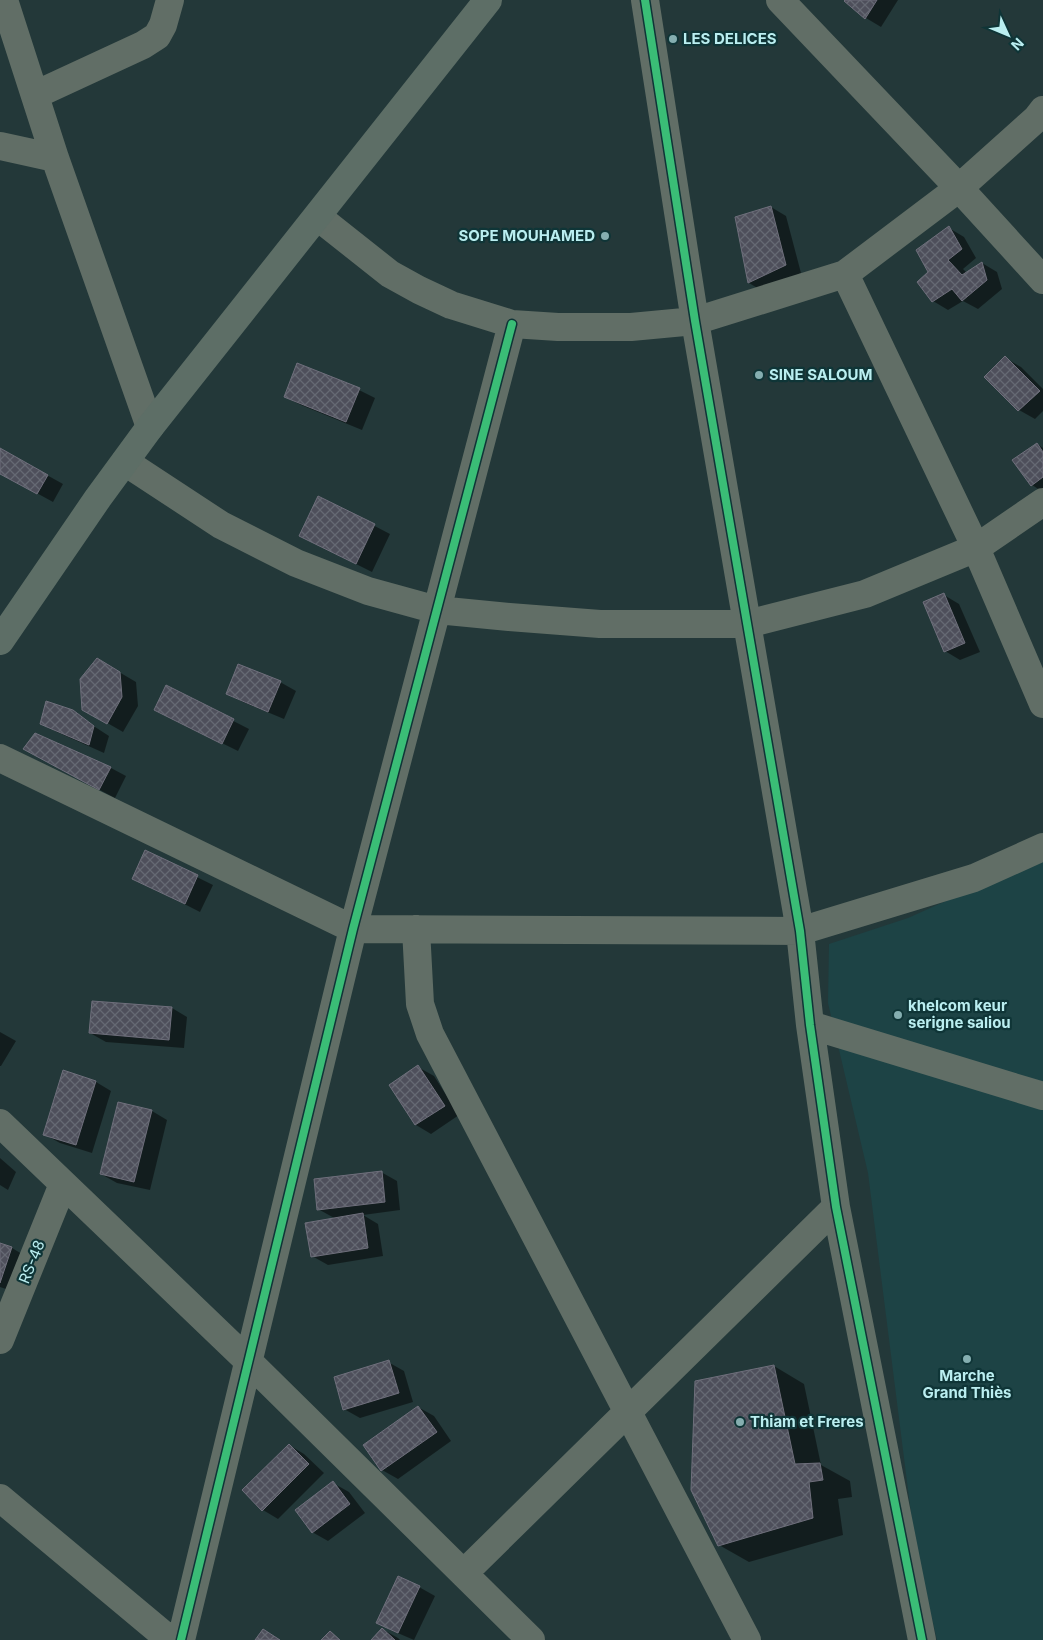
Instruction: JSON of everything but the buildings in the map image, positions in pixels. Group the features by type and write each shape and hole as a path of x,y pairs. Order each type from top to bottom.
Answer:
{"main road":[{"path":"0,641 150,427 488,0"}],"street":[{"path":"4,0 54,158 150,427"},
{"path":"34,95 143,45 156,36 163,25 170,0"},
{"path":"645,0 694,321 800,931 810,1025 836,1208 922,1640"},
{"path":"780,0 959,188 1043,280"},
{"path":"318,217 390,274 419,290 451,306 512,324 558,327 631,327 694,321 845,274 959,188 1036,119 1043,110"},
{"path":"0,146 54,158"},
{"path":"845,274 976,548 1043,704"},
{"path":"181,1640 247,1360 353,929 512,324"},
{"path":"125,462 221,525 296,563 368,591 437,610 509,618 600,624 747,624 864,594 976,548 1043,502"},
{"path":"0,758 353,929 800,931 974,878 1043,847"},
{"path":"416,929 420,1004 430,1034 747,1640"},
{"path":"810,1025 1043,1096"},
{"path":"0,1123 247,1360 531,1640"},
{"name":"RS-48","path":"0,1340 63,1184"},
{"path":"464,1574 836,1208"},
{"path":"0,1498 170,1640"}],"shaded area":[{"name":"Marche Grand Thiès","path":"1043,856 1043,1640 937,1640 915,1545 868,1173 828,1003 829,944 908,918"}],"cycle path":[{"path":"645,0 695,321 800,931 810,1025 836,1207 922,1640"},
{"path":"181,1640 353,929 512,324"}],"place":[{"name":"LES DELICES","path":"673,39"},
{"name":"SOPE MOUHAMED","path":"605,236"},
{"name":"SINE SALOUM","path":"759,375"},
{"name":"khelcom keur serigne saliou","path":"898,1015"},
{"name":"Marche Grand Thiès","path":"967,1359"},
{"name":"Thiam et Freres","path":"740,1422"}]}
